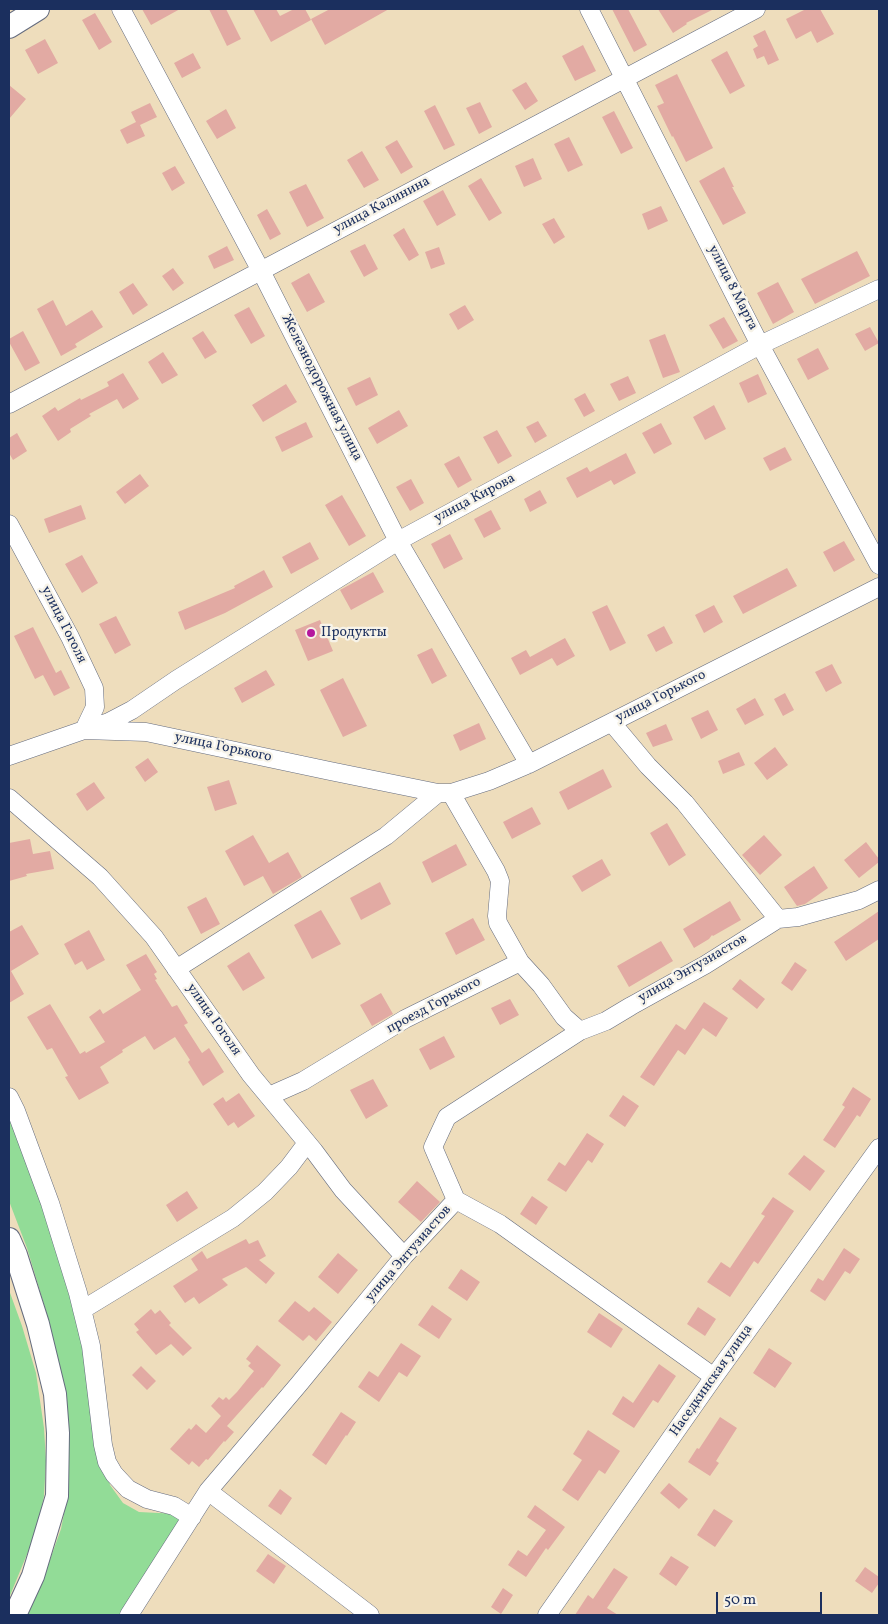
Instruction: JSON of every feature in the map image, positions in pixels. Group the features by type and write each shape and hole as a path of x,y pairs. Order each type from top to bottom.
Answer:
{"main road":[{"path":"9,27 38,9"},
{"path":"9,1239 38,1324 55,1394 58,1433 57,1496 33,1576 15,1615"}],"street":[{"name":"Железнодорожная улица","path":"121,9 261,271 398,541 528,764"},
{"name":"улица 8 Марта","path":"589,9 760,345 879,565"},
{"name":"улица Калинина","path":"9,404 756,9"},
{"name":"улица Кирова","path":"84,730 109,722 132,710 176,680 398,541 760,345 879,289"},
{"name":"улица Гоголя","path":"9,524 70,637 94,688 95,707 84,730"},
{"name":"улица Горького","path":"176,969 386,836 445,793 489,781 528,764 879,587"},
{"path":"612,723 648,766 685,803 778,919 798,917 851,902 879,890"},
{"name":"улица Горького","path":"9,756 84,730 146,732 445,793"},
{"path":"445,793 496,871 500,882 496,916 501,931 520,962 541,985 564,1017 580,1031"},
{"name":"улица Гоголя","path":"9,798 100,877 154,937 251,1075 343,1190 404,1256"},
{"name":"улица Энтузиастов","path":"129,1615 208,1491 404,1256 456,1200 433,1147 447,1117 580,1031 606,1021 705,965 778,919"},
{"name":"проезд Горького","path":"269,1096 303,1081 405,1019 520,962"},
{"path":"9,1097 50,1203 82,1310 92,1355 103,1445 107,1462 114,1474 128,1489 147,1499 174,1506 192,1517"},
{"path":"82,1310 233,1218 265,1192 289,1167 307,1143"},
{"name":"Наседкинская улица","path":"547,1615 714,1377 879,1148"},
{"path":"456,1200 500,1224 714,1377"},
{"path":"208,1491 370,1615"}],"green space":[{"path":"9,1115 13,1117 90,1345 104,1456 110,1485 123,1503 139,1512 198,1515 129,1615 26,1615 43,1579 61,1529 67,1498 69,1471 68,1433 49,1321 27,1248 9,1201"},
{"path":"9,1290 36,1373 44,1428 46,1461 44,1496 37,1530 9,1598"}],"building":[{"path":"142,9 180,9 151,25"},
{"path":"209,9 226,9 241,39 227,46"},
{"path":"253,9 276,9 280,16 294,9 305,9 311,20 271,42"},
{"path":"330,9 389,9 325,45 311,19"},
{"path":"612,9 628,9 647,45 634,52"},
{"path":"658,9 714,9 686,23 673,33"},
{"path":"806,9 820,9 834,34 817,43 811,31 796,39 786,19"},
{"path":"95,13 112,42 99,50 82,20"},
{"path":"765,30 779,60 768,65 764,56 757,59 753,49 758,46 753,36"},
{"path":"45,39 58,63 38,74 25,50"},
{"path":"583,45 596,71 575,81 562,56"},
{"path":"727,51 745,86 730,94 711,60"},
{"path":"193,53 201,68 182,78 174,63"},
{"path":"677,74 713,148 686,162 657,106 664,103 655,85"},
{"path":"526,82 538,101 525,110 512,90"},
{"path":"9,85 26,99 9,119"},
{"path":"480,102 492,127 479,134 466,108"},
{"path":"150,103 157,117 140,125 145,136 127,144 120,130 136,122 131,112"},
{"path":"435,105 455,145 444,150 424,111"},
{"path":"226,109 236,128 217,139 206,121"},
{"path":"614,111 633,148 621,154 602,117"},
{"path":"569,137 583,165 568,172 554,144"},
{"path":"397,140 413,167 401,174 385,147"},
{"path":"362,151 379,180 364,188 347,160"},
{"path":"533,158 542,179 524,187 515,166"},
{"path":"175,166 185,183 172,191 162,173"},
{"path":"724,167 746,213 723,225 699,181"},
{"path":"481,178 502,213 489,221 468,186"},
{"path":"306,184 324,218 307,227 289,192"},
{"path":"443,190 456,215 437,226 423,201"},
{"path":"661,206 668,221 648,230 642,214"},
{"path":"267,209 281,234 270,240 257,215"},
{"path":"554,218 565,237 554,244 542,224"},
{"path":"404,228 419,255 409,261 393,235"},
{"path":"365,244 378,269 364,277 350,251"},
{"path":"227,246 234,260 214,269 208,256"},
{"path":"439,247 445,264 431,269 425,252"},
{"path":"857,251 870,276 815,304 801,279"},
{"path":"173,268 184,283 173,291 162,276"},
{"path":"309,273 325,302 307,312 291,283"},
{"path":"778,282 794,312 773,324 757,293"},
{"path":"133,283 148,305 133,315 119,292"},
{"path":"53,300 66,326 92,310 103,327 75,344 77,347 61,356 37,309"},
{"path":"465,305 474,320 458,330 449,314"},
{"path":"249,307 265,336 251,344 234,315"},
{"path":"724,317 738,341 723,349 709,325"},
{"path":"870,327 879,343 865,351 855,334"},
{"path":"23,331 40,363 25,371 9,342 9,339"},
{"path":"203,331 217,352 205,359 192,338"},
{"path":"665,334 680,372 663,378 649,340"},
{"path":"818,348 829,369 808,380 797,359"},
{"path":"163,352 178,375 162,384 148,362"},
{"path":"123,373 139,399 123,409 117,399 89,414 91,416 70,429 71,432 58,441 42,416 55,407 58,411 80,398 81,400 109,386 107,382"},
{"path":"758,374 767,394 748,403 739,383"},
{"path":"628,376 636,393 619,401 610,384"},
{"path":"370,377 378,395 356,406 347,388"},
{"path":"286,384 297,402 263,422 252,405"},
{"path":"585,393 595,411 584,417 574,399"},
{"path":"714,405 726,429 705,440 693,417"},
{"path":"399,410 408,426 377,444 368,428"},
{"path":"538,421 547,436 535,443 526,427"},
{"path":"306,422 313,437 282,452 275,437"},
{"path":"661,423 672,444 654,454 642,433"},
{"path":"497,430 512,456 498,464 483,437"},
{"path":"17,433 27,451 13,460 9,453 9,438"},
{"path":"785,447 792,460 770,471 763,458"},
{"path":"626,453 636,473 614,485 611,480 577,498 566,478 587,467 590,472"},
{"path":"459,456 472,480 458,488 444,464"},
{"path":"140,474 149,486 125,504 116,492"},
{"path":"411,479 424,503 410,511 396,487"},
{"path":"540,490 547,503 530,512 524,499"},
{"path":"342,495 366,536 349,546 325,505"},
{"path":"81,505 86,519 49,533 44,519"},
{"path":"491,510 501,529 484,538 474,519"},
{"path":"450,534 463,559 444,569 431,544"},
{"path":"844,541 855,560 834,572 823,552"},
{"path":"310,542 319,559 291,574 282,557"},
{"path":"82,555 98,583 82,593 65,564"},
{"path":"787,568 797,586 743,614 733,596"},
{"path":"264,570 273,587 225,613 185,630 178,612 235,588 234,586"},
{"path":"373,572 384,592 351,610 340,590"},
{"path":"607,605 626,643 610,651 592,612"},
{"path":"714,605 723,622 704,633 695,615"},
{"path":"116,616 131,645 115,654 99,624"},
{"path":"320,620 333,651 308,661 295,630"},
{"path":"664,626 673,643 656,652 647,635"},
{"path":"33,627 56,673 61,670 70,688 54,696 43,675 35,679 14,636"},
{"path":"565,638 575,656 557,666 552,658 520,675 511,658 526,650 530,657"},
{"path":"432,648 447,676 432,684 417,655"},
{"path":"832,664 842,683 826,692 815,672"},
{"path":"266,670 275,685 242,703 234,688"},
{"path":"343,678 367,726 343,737 320,690"},
{"path":"785,693 794,710 783,716 774,699"},
{"path":"755,698 764,715 745,725 736,709"},
{"path":"708,710 718,730 701,739 691,718"},
{"path":"479,723 486,739 460,751 453,735"},
{"path":"666,724 673,740 653,747 646,733"},
{"path":"775,747 788,765 767,780 754,763"},
{"path":"739,752 745,765 723,774 718,761"},
{"path":"148,758 158,772 145,782 135,767"},
{"path":"603,769 612,787 568,810 559,792"},
{"path":"229,780 237,804 215,811 207,787"},
{"path":"94,782 105,798 87,811 76,794"},
{"path":"532,807 541,824 512,839 503,822"},
{"path":"667,823 686,855 669,866 650,833"},
{"path":"253,835 269,863 288,852 302,877 273,894 263,876 244,886 225,851"},
{"path":"764,835 782,855 760,875 742,855"},
{"path":"30,839 33,854 50,851 54,869 26,874 27,876 9,881 9,843"},
{"path":"866,842 879,859 879,862 859,878 844,860"},
{"path":"456,844 467,865 432,883 422,862"},
{"path":"602,859 611,875 582,892 572,876"},
{"path":"814,866 828,888 805,904 797,906 784,887"},
{"path":"380,882 391,904 361,920 350,898"},
{"path":"206,897 220,924 201,934 187,907"},
{"path":"730,901 741,920 712,935 694,948 683,929"},
{"path":"321,910 341,944 312,959 294,925"},
{"path":"879,911 879,939 846,961 834,942"},
{"path":"473,918 485,940 456,955 445,933"},
{"path":"22,925 39,954 11,971 24,994 9,1003 9,932"},
{"path":"89,930 105,960 87,970 82,961 75,965 64,944"},
{"path":"661,941 673,961 629,987 617,966"},
{"path":"249,952 265,978 243,991 227,966"},
{"path":"146,954 157,972 154,974 157,979 155,980 172,1007 177,1005 188,1023 184,1025 202,1053 209,1048 224,1072 203,1086 188,1062 190,1060 175,1037 154,1050 145,1036 122,1050 123,1052 100,1067 109,1083 79,1100 65,1077 68,1076 52,1048 47,1050 27,1017 50,1004 80,1054 85,1051 86,1053 105,1042 89,1017 100,1009 103,1014 141,990 126,965"},
{"path":"795,962 807,970 792,991 781,983"},
{"path":"740,979 765,999 757,1009 732,989"},
{"path":"381,993 393,1014 372,1026 360,1005"},
{"path":"510,999 519,1015 500,1025 491,1008"},
{"path":"704,1002 728,1018 716,1037 703,1028 685,1055 678,1050 654,1086 640,1077 676,1024 685,1030"},
{"path":"444,1036 455,1057 430,1070 419,1049"},
{"path":"373,1079 388,1106 366,1119 350,1090"},
{"path":"853,1087 871,1099 860,1117 857,1115 835,1148 823,1140 845,1107 842,1105"},
{"path":"239,1093 255,1116 238,1128 234,1122 228,1126 213,1104 223,1097 226,1102"},
{"path":"623,1095 639,1106 625,1127 609,1116"},
{"path":"587,1133 604,1144 592,1163 588,1160 566,1192 547,1180 559,1162 565,1166"},
{"path":"804,1155 825,1171 810,1191 788,1174"},
{"path":"417,1181 440,1202 421,1222 398,1202"},
{"path":"187,1191 198,1208 177,1222 166,1205"},
{"path":"532,1196 548,1207 536,1225 520,1214"},
{"path":"773,1197 794,1211 758,1264 754,1261 730,1297 707,1282 721,1262 730,1268 765,1216 761,1214"},
{"path":"246,1239 249,1244 258,1240 266,1256 259,1260 275,1273 266,1284 246,1267 222,1279 228,1285 199,1304 194,1297 185,1303 173,1286 198,1270 191,1259 202,1251 207,1259"},
{"path":"844,1248 860,1259 850,1274 845,1271 825,1301 810,1291 818,1278 823,1281"},
{"path":"338,1253 358,1270 338,1294 318,1277"},
{"path":"461,1269 480,1282 467,1301 448,1288"},
{"path":"295,1301 309,1312 314,1307 332,1322 316,1341 309,1335 303,1341 278,1321"},
{"path":"432,1305 452,1319 439,1339 418,1325"},
{"path":"698,1307 716,1319 705,1336 687,1324"},
{"path":"151,1309 155,1314 160,1310 171,1323 169,1325 192,1348 183,1356 171,1344 156,1355 136,1332 139,1330 134,1324"},
{"path":"599,1313 623,1329 611,1348 587,1332"},
{"path":"401,1343 421,1356 407,1377 399,1372 379,1402 358,1387 369,1371 378,1377"},
{"path":"257,1345 281,1365 263,1388 227,1426 234,1432 225,1442 199,1467 192,1461 189,1465 170,1449 189,1428 191,1430 196,1424 206,1433 221,1416 211,1406 219,1397 223,1400 226,1397 229,1400 254,1371 248,1366 251,1363 246,1359"},
{"path":"769,1348 792,1363 775,1388 753,1373"},
{"path":"659,1364 676,1376 658,1403 653,1400 634,1428 612,1414 623,1396 633,1403"},
{"path":"141,1366 156,1381 147,1390 132,1375"},
{"path":"341,1412 356,1422 326,1465 312,1455"},
{"path":"720,1417 737,1428 716,1461 719,1463 710,1476 688,1462"},
{"path":"588,1430 620,1451 605,1474 599,1470 578,1501 562,1490 582,1460 573,1454"},
{"path":"669,1483 688,1499 679,1509 660,1493"},
{"path":"280,1489 292,1498 281,1515 268,1506"},
{"path":"535,1505 565,1527 548,1550 546,1548 526,1577 508,1565 518,1550 527,1556 546,1530 527,1517"},
{"path":"714,1509 733,1521 715,1547 697,1535"},
{"path":"268,1554 286,1566 274,1584 256,1571"},
{"path":"671,1556 689,1567 676,1586 659,1574"},
{"path":"865,1567 879,1577 879,1583 872,1593 855,1581"},
{"path":"614,1568 628,1577 607,1608 618,1615 575,1615 588,1595 593,1599"},
{"path":"503,1588 513,1595 501,1614 491,1607"}],"place":[{"name":"Продукты","path":"311,633"}]}
